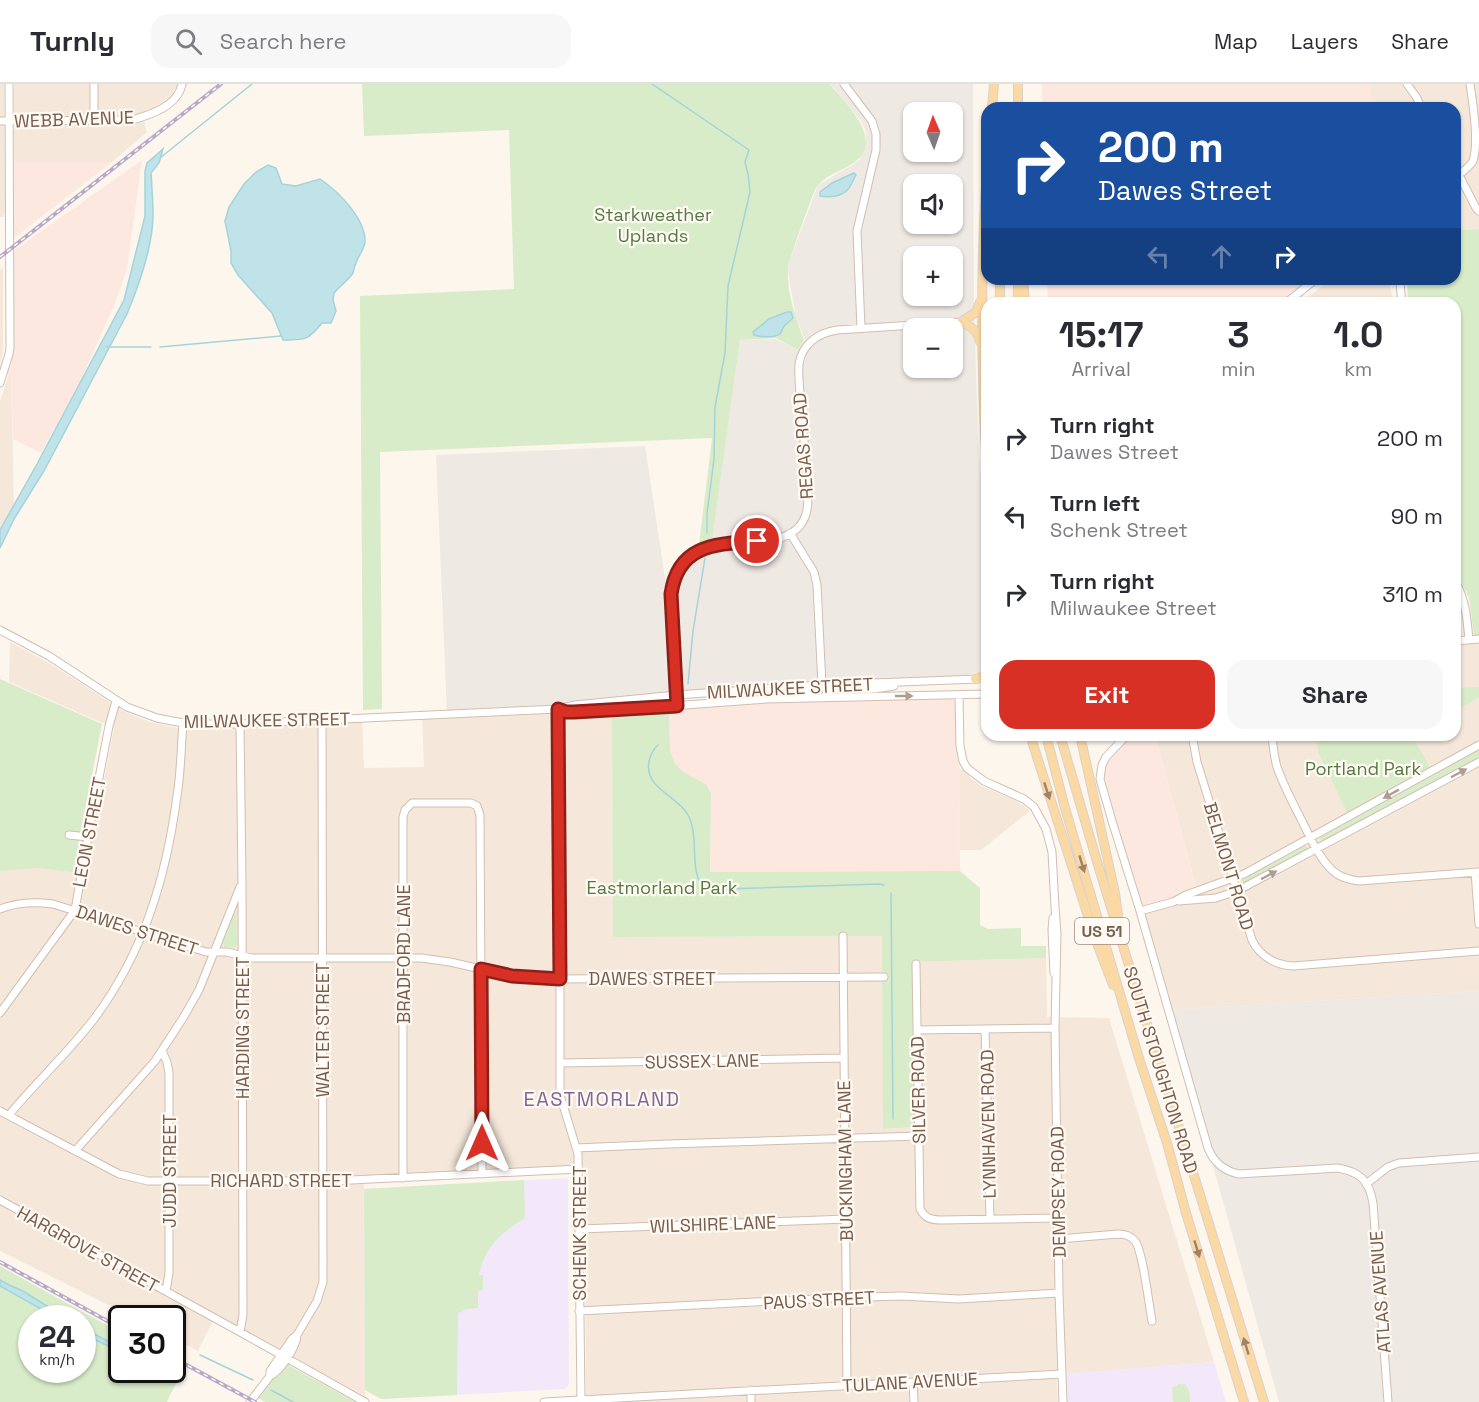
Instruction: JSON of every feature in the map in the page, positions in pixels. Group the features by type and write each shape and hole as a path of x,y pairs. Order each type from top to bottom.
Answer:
{"main road":[{"path":"993,102 995,84"},
{"path":"995,84 996,102"},
{"path":"1018,84 1018,102"},
{"path":"963,321 972,316 979,307 982,285"},
{"path":"963,323 976,332 981,350"},
{"path":"975,679 981,678"},
{"path":"1032,741 1095,938 1138,1055"},
{"name":"SOUTH STOUGHTON ROAD","path":"1047,741 1138,1055 1167,1143 1244,1402"},
{"name":"SOUTH STOUGHTON ROAD","path":"1062,741 1264,1402"},
{"path":"1081,741 1115,893 1121,939"},
{"path":"1180,1193 1197,1188"}],"street":[{"path":"0,383 10,348 5,221 9,84"},
{"path":"94,84 94,120"},
{"name":"WEBB AVENUE","path":"0,121 132,120 160,110 179,93 182,84"},
{"path":"844,84 872,121 876,134 876,150 858,231 861,328 903,325"},
{"path":"1407,84 1418,102"},
{"path":"1461,172 1472,162 1478,138 1470,84"},
{"path":"1461,183 1479,211"},
{"path":"1294,297 1308,285"},
{"name":"REGAS ROAD","path":"790,533 803,521 808,506 799,364 811,341 826,332 861,328"},
{"path":"677,706 671,594 674,578 679,570 694,553 705,547 725,543 772,540 790,533 814,572 817,585 822,685 813,692 760,699"},
{"path":"1461,594 1465,605 1469,640"},
{"name":"MILWAUKEE STREET","path":"0,630 49,656 127,707 157,718 183,723 240,724 558,709 575,705 676,694 975,679"},
{"path":"1461,641 1479,639"},
{"path":"824,697 834,690 874,689 917,682"},
{"name":"MILWAUKEE STREET","path":"558,709 574,712 760,699 981,694"},
{"name":"DEMPSEY ROAD","path":"959,696 961,753 967,768 984,781 1034,807 1043,820 1052,845 1054,907 1052,962 1056,983 1059,1293 1063,1402"},
{"name":"LEON STREET","path":"0,1013 75,910 109,726 116,700"},
{"name":"SCHENK STREET","path":"558,709 560,1095 576,1148 579,1169 581,1399"},
{"name":"WALTER STREET","path":"250,1402 270,1376 275,1374 292,1339 297,1335 317,1301 322,1285 322,720"},
{"path":"9,1115 95,1017 116,986 144,932 170,841 178,794 183,723"},
{"name":"HARDING STREET","path":"240,724 243,1315 240,1332"},
{"path":"1121,741 1106,757 1100,779 1208,1148 1216,1162 1226,1170 1239,1174 1338,1168 1351,1170 1361,1176 1366,1184 1392,1165 1399,1163 1479,1157"},
{"name":"BELMONT ROAD","path":"1193,741 1197,762 1254,944 1269,959 1293,966 1479,951"},
{"path":"1272,741 1277,767 1288,794 1310,838 1334,872 1354,880 1477,872 1479,924"},
{"path":"1173,902 1186,895 1233,879 1479,745"},
{"path":"1140,911 1173,902 1216,898 1237,891 1479,762"},
{"name":"BRADFORD LANE","path":"403,1178 402,817 412,803 471,803 479,809 481,969"},
{"path":"69,835 88,837"},
{"path":"75,1151 162,1051 199,990 242,882"},
{"name":"DAWES STREET","path":"0,909 15,904 38,902 53,904 206,952 227,952 251,958 441,960 512,976 541,979 884,976"},
{"name":"BUCKINGHAM LANE","path":"843,936 847,1385"},
{"name":"SILVER ROAD","path":"916,964 920,1209 932,1220 990,1219"},
{"path":"481,969 482,1174"},
{"path":"918,1030 1055,1028"},
{"name":"LYNNHAVEN ROAD","path":"986,1029 990,1219"},
{"name":"JUDD STREET","path":"162,1051 169,1073 169,1273 166,1291"},
{"name":"SUSSEX LANE","path":"560,1063 844,1058"},
{"name":"RICHARD STREET","path":"0,1111 123,1176 147,1181 323,1181 579,1169"},
{"path":"576,1148 919,1137"},
{"name":"ATLAS AVENUE","path":"1366,1184 1372,1203 1388,1402"},
{"name":"HARGROVE STREET","path":"0,1200 365,1402"},
{"path":"990,1219 1058,1218"},
{"name":"WILSHIRE LANE","path":"580,1229 846,1219"},
{"path":"1059,1239 1124,1234 1134,1240 1140,1253 1152,1321"},
{"name":"PAUS STREET","path":"579,1311 847,1298 901,1296 958,1299 1059,1293"},
{"name":"TULANE AVENUE","path":"544,1402 581,1399 673,1398 751,1390 1062,1374"},
{"path":"913,1383 914,1402"},
{"path":"751,1390 752,1402"}],"shaded area":[{"path":"0,84 4,84 5,213 3,217 0,217"},
{"path":"14,84 189,84 185,87 177,86 172,94 161,103 142,114 147,132 112,162 14,162"},
{"path":"831,84 973,84 974,308 981,476 981,670 955,680 862,684 447,714 436,455 645,446 665,578 674,577 706,547 718,494 740,340 776,339 798,350 805,340 796,317 789,279 789,262 818,185 860,159 866,137 861,121"},
{"path":"1042,84 1371,84 1372,102 1042,102"},
{"path":"1370,84 1479,84 1479,229 1461,230 1461,102 1371,102"},
{"path":"142,160 127,269 115,303 80,382 41,453 13,439 11,375 4,372 9,354 9,254"},
{"path":"9,162 112,162 9,242"},
{"path":"3,267 3,352 0,365 0,270"},
{"path":"1047,285 1308,285 1294,297 1048,297"},
{"path":"1324,285 1390,285 1392,297 1308,297"},
{"path":"9,374 11,375 14,506 0,530 0,401"},
{"path":"1461,592 1469,640 1461,641"},
{"path":"1479,639 1479,991 1168,1010 1140,911 1198,894 1157,741 1461,741 1461,640"},
{"path":"10,642 49,663 125,712 150,722 172,727 192,730 250,728 362,718 364,768 424,767 422,715 612,711 613,937 883,936 884,1129 915,1127 912,962 1046,958 1047,1017 1109,1018 1214,1362 1066,1374 1056,1370 1058,1402 586,1402 583,1165 364,1176 365,1396 216,1315 198,1351 186,1345 186,1305 108,1305 0,1251 0,871 67,841 91,846 114,728 9,682"},
{"path":"959,696 960,871 710,872 711,793 706,784 685,773 675,764 670,750 669,711 677,706 824,697"},
{"path":"1122,741 1157,741 1198,895 1140,911 1100,779 1102,765"},
{"path":"959,769 979,785 1019,802 1030,811 981,850 960,850"},
{"path":"1479,991 1479,1402 1279,1402 1168,1010"},
{"path":"568,1178 569,1384 567,1387 564,1389 381,1399 365,1390 363,1189"},
{"path":"1214,1362 1226,1402 1063,1402 1062,1374"}],"green space":[{"name":"Starkweather Uplands","path":"362,84 830,84 859,122 866,143 863,153 855,162 827,177 816,187 789,262 789,291 804,340 798,350 776,338 740,340 712,540 699,544 712,438 380,452 382,709 363,710 360,296 514,289 509,130 364,136","holes":["787,312 792,318 780,333 759,326"]},
{"path":"1479,229 1479,635 1474,635 1469,598 1461,583 1461,297 1408,297 1407,285 1461,285 1461,230"},
{"path":"0,679 102,724 73,872 38,868 0,871"},
{"path":"1479,687 1479,697 1461,708 1461,688"},
{"name":"Eastmorland Park","path":"669,711 670,750 675,764 685,773 706,784 711,793 710,872 960,871 980,888 980,925 988,929 1021,928 1021,946 1046,946 1046,958 912,962 915,1127 883,1129 882,936 613,937 612,715"},
{"name":"Portland Park","path":"1317,741 1415,741 1431,769 1348,814 1318,752"},
{"path":"1479,749 1479,757 1324,841 1320,839 1321,835"},
{"path":"1304,844 1307,850 1245,883 1241,882 1241,878"},
{"path":"236,909 237,944 235,948 224,947 223,943"},
{"path":"524,1180 525,1218 495,1241 485,1256 479,1275 483,1275 483,1290 478,1291 478,1308 458,1313 457,1395 381,1399 365,1390 364,1189"},
{"path":"0,1266 70,1305 18,1305 18,1383 96,1383 96,1319 108,1326 108,1383 176,1383 168,1402 0,1402"},
{"path":"285,1365 355,1402 265,1402 258,1398"},
{"path":"1185,1384 1189,1390 1190,1402 1173,1402 1172,1387"}],"water":[{"path":"163,149 159,163 151,173 153,215 148,252 127,314 44,471 14,519 0,548 0,530 124,300 145,216 147,163"},
{"path":"268,165 276,168 282,184 296,186 320,179 350,206 364,233 365,242 353,273 334,293 336,311 331,323 322,323 313,333 301,339 283,340 272,313 238,275 231,263 225,221 229,207 244,184 256,172"},
{"path":"854,173 856,175 844,193 828,197 820,196 820,192 832,183"},
{"path":"791,312 793,318 784,326 780,334 767,337 754,335 753,332 769,319"},
{"path":"0,1280 45,1305 34,1305 0,1286"},
{"path":"96,1335 108,1341 108,1346 96,1340"}],"waterway":[{"path":"160,158 252,84"},
{"path":"652,84 749,150 745,162 750,192 728,286 725,353 715,407 714,459 707,533"},
{"path":"160,347 281,336"},
{"path":"107,347 151,347"},
{"path":"688,684 693,631 705,558"},
{"path":"658,745 653,750 649,761 651,778 688,815 693,832 696,870 703,885 723,889 884,885"},
{"path":"891,893 893,1119"},
{"path":"200,1355 253,1380"},
{"path":"271,1390 293,1402"}],"railway":[{"path":"0,257 221,84"},
{"path":"0,1262 108,1321"},
{"path":"186,1365 255,1402"}],"district":[{"name":"EASTMORLAND","path":"602,1099"}],"route":[{"path":"482,1143 481,969 512,976 560,979 558,709 574,712 677,706 671,594 674,578 689,557 705,547 757,541"}]}
